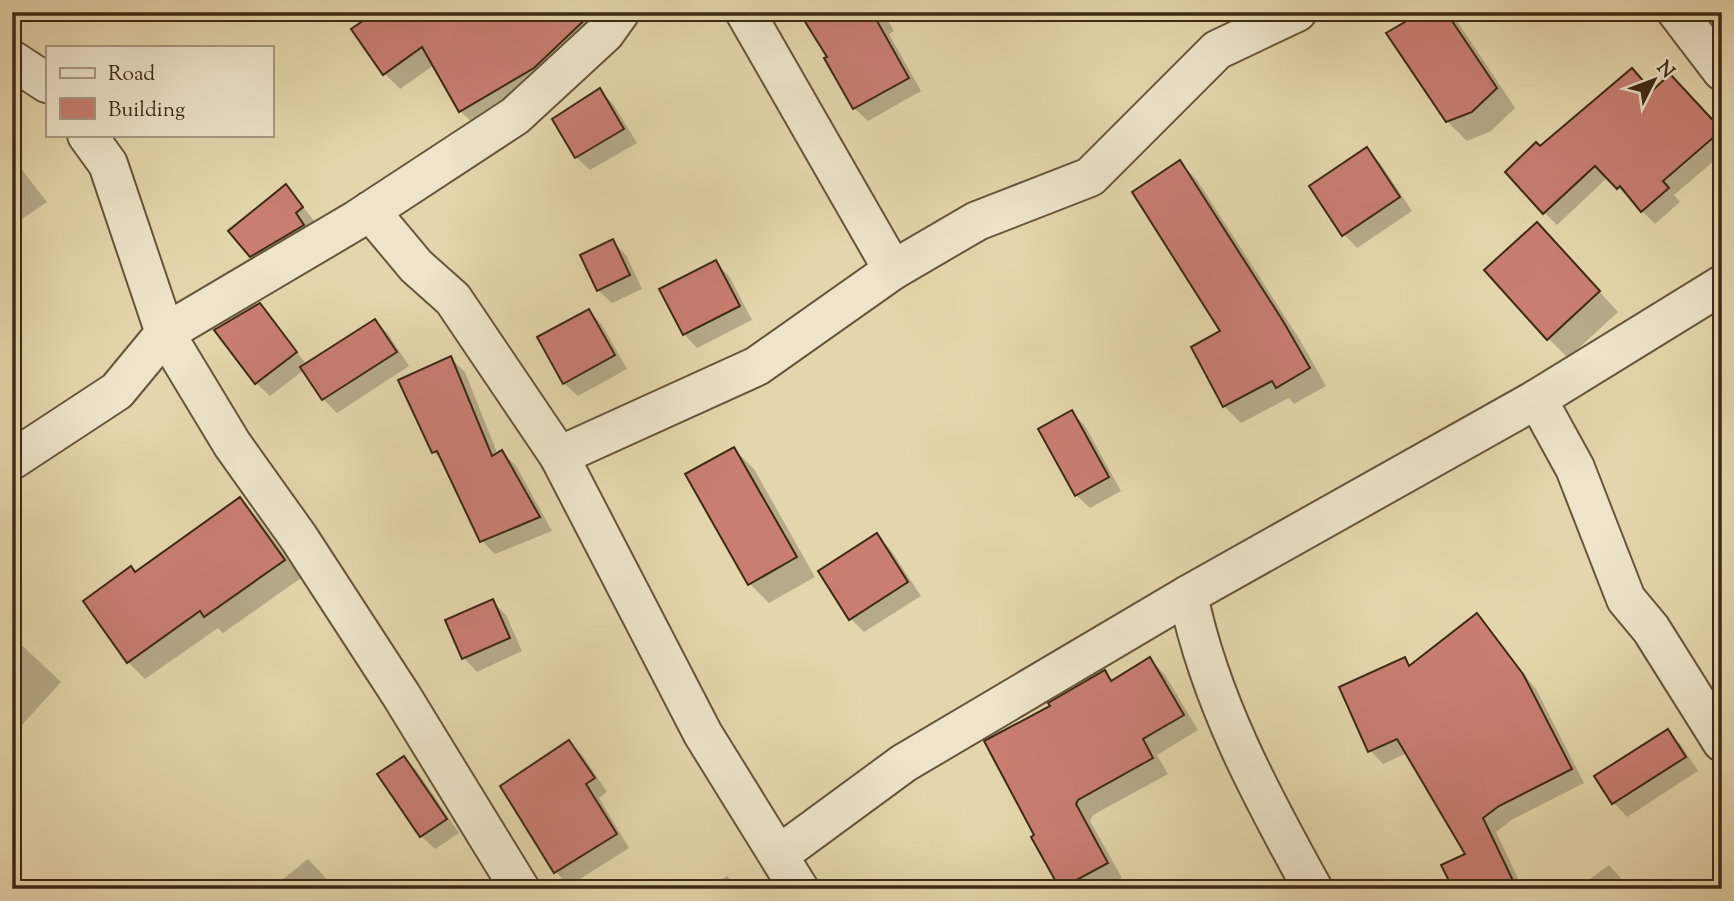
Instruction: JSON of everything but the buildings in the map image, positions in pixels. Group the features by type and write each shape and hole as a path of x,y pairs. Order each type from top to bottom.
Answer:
{"street":[{"path":"12,460 117,391 165,332 370,211 515,116 605,33 620,12"},
{"path":"745,12 893,270"},
{"path":"559,456 757,366 893,270 976,221 1090,177 1217,50 1297,12"},
{"path":"1677,12 1722,71"},
{"path":"12,60 46,82"},
{"path":"88,136 108,164 165,332 232,444 299,538 401,695 520,889"},
{"path":"370,211 416,266 453,299 559,456 613,554 703,734 780,854 799,889"},
{"path":"780,854 904,763 1188,595 1537,399 1722,285"},
{"path":"1537,399 1575,468 1626,599 1651,629 1722,743"},
{"path":"1188,595 1204,663 1251,776 1313,889"}]}
